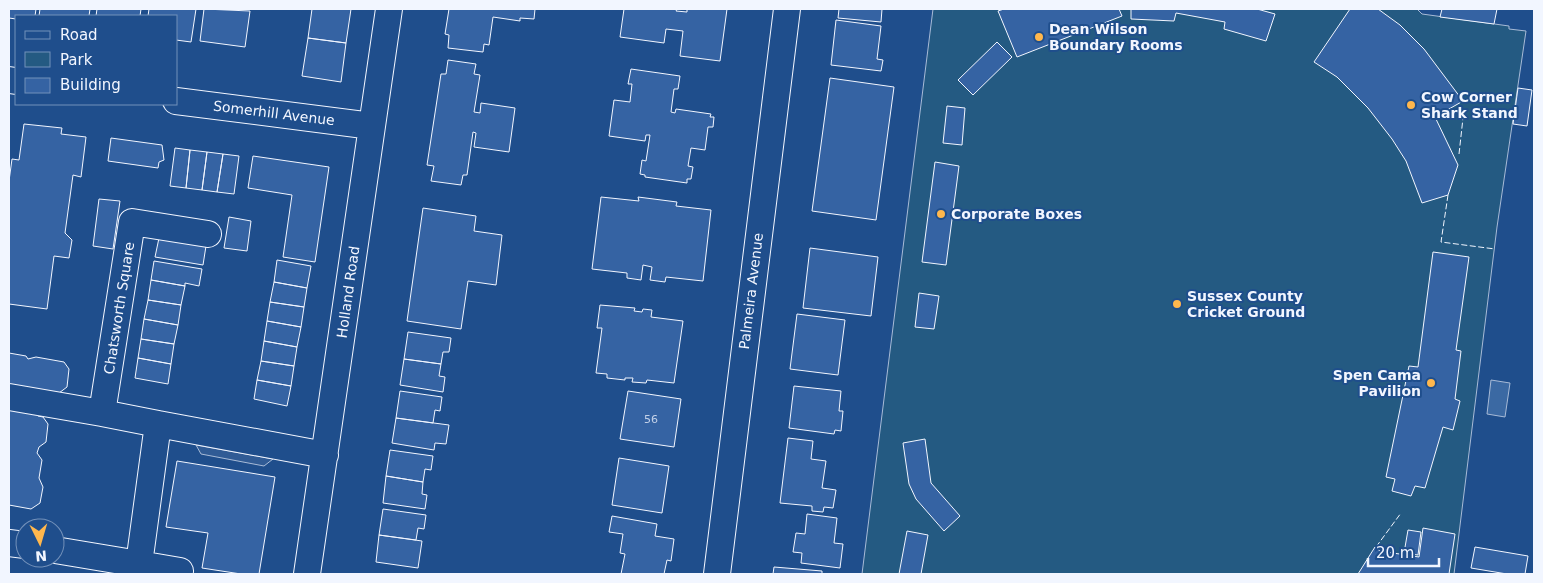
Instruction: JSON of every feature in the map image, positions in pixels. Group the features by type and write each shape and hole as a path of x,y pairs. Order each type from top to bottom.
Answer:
{"street":[{"name":"Holland Road","path":"308,574 389,9"},
{"name":"Palmeira Avenue","path":"717,574 787,9"},
{"name":"Somerhill Avenue","path":"178,101 372,126"},
{"name":"Chatsworth Square","path":"102,413 132,222 208,234"},
{"path":"9,397 325,455"},
{"path":"139,564 158,424"},
{"path":"65,552 180,571"}],"green space":[{"path":"933,9 1417,9 1422,14 1509,26 1509,29 1526,31 1497,227 1454,574 862,574"}],"shaded area":[{"path":"1491,380 1510,383 1505,417 1487,414"},
{"path":"196,445 273,459 264,466 201,454"}],"building":[{"path":"9,9 36,9 35,15 15,15 15,19 9,18"},
{"path":"40,9 90,9 89,15 39,15"},
{"path":"97,9 141,9 140,15 96,15"},
{"path":"149,9 196,9 191,42 178,40 178,15 148,15"},
{"path":"204,9 250,11 245,47 200,41"},
{"path":"312,9 351,9 346,43 308,38"},
{"path":"449,9 535,9 534,19 520,18 520,21 493,17 489,45 484,44 483,52 448,48 449,35 445,34"},
{"path":"624,9 677,9 676,11 687,12 687,9 727,9 720,61 680,56 683,31 666,29 664,43 620,37"},
{"path":"839,9 882,9 881,22 838,18"},
{"name":"Dean Wilson Boundary Rooms","path":"1004,9 1119,9 1122,16 1017,57 998,11"},
{"path":"1131,9 1257,9 1275,14 1266,41 1224,29 1225,22 1176,13 1174,21 1131,19"},
{"name":"Cow Corner Shark Stand","path":"1350,9 1378,9 1400,25 1424,49 1463,101 1435,117 1458,165 1448,195 1422,203 1406,161 1392,139 1368,108 1337,77 1314,62"},
{"path":"1442,9 1497,9 1494,24 1440,17"},
{"path":"836,20 881,26 877,59 883,60 881,71 831,65"},
{"path":"308,38 346,43 341,82 302,76"},
{"path":"997,42 1012,57 973,95 958,80"},
{"path":"448,60 476,64 474,74 480,75 474,112 480,113 481,103 515,108 509,152 474,147 476,133 473,132 467,175 463,175 461,185 431,181 434,166 427,165 441,74 446,74"},
{"path":"631,69 680,76 678,89 674,89 671,112 675,113 676,109 711,114 710,117 714,117 713,127 708,127 705,150 691,148 688,166 693,167 691,179 687,179 687,183 645,177 645,175 640,174 642,160 646,161 650,135 646,135 645,141 609,136 614,100 630,102 632,84 628,84"},
{"path":"830,78 894,87 876,220 812,211"},
{"path":"1518,88 1532,90 1527,126 1513,124"},
{"path":"947,106 965,108 962,145 943,143"},
{"path":"24,124 62,128 61,134 86,137 81,177 73,175 65,233 72,240 69,258 54,256 47,309 9,304 9,181 12,159 19,160"},
{"path":"111,138 162,145 164,160 159,162 158,168 108,161"},
{"path":"175,148 190,150 186,188 170,186"},
{"path":"190,150 207,152 202,190 186,188"},
{"path":"207,152 223,154 217,192 202,190"},
{"path":"223,154 239,156 234,194 217,192"},
{"path":"253,156 329,167 315,262 283,257 292,195 248,188"},
{"name":"Corporate Boxes","path":"935,162 959,166 946,265 922,262"},
{"path":"601,197 639,201 638,197 677,202 676,206 711,210 703,281 666,277 665,282 650,280 652,267 643,265 641,280 627,278 627,273 592,269"},
{"path":"99,199 120,201 113,249 93,246"},
{"path":"423,208 476,216 474,231 502,235 496,285 468,281 461,329 407,321"},
{"path":"229,217 251,221 247,251 224,248"},
{"path":"159,238 206,246 203,265 155,257"},
{"path":"810,248 878,257 871,316 803,308"},
{"name":"Spen Cama Pavilion","path":"1433,252 1469,257 1456,350 1461,351 1455,399 1460,401 1453,430 1443,427 1425,488 1415,486 1411,496 1392,491 1395,479 1386,477 1409,366 1418,367"},
{"path":"277,260 311,266 307,288 274,282"},
{"path":"154,261 202,269 199,286 185,283 185,286 151,280"},
{"path":"151,280 185,286 181,305 148,300"},
{"path":"274,282 307,288 304,307 270,302"},
{"path":"919,293 939,296 934,329 915,327"},
{"path":"148,300 181,305 178,325 144,319"},
{"path":"270,302 304,307 301,327 267,321"},
{"path":"600,305 635,308 634,311 642,312 643,309 652,310 651,317 683,321 674,383 647,380 646,383 632,382 633,378 625,378 625,380 607,378 607,374 596,373 602,328 597,328"},
{"path":"797,314 845,320 838,375 790,369"},
{"path":"144,319 178,325 174,344 141,339"},
{"path":"267,321 301,327 297,347 264,341"},
{"path":"408,332 451,338 449,352 443,352 441,364 404,359"},
{"path":"141,339 174,344 171,364 138,358"},
{"path":"264,341 297,347 294,366 261,361"},
{"path":"9,353 26,356 28,359 36,357 64,362 69,369 67,387 59,393 42,390 38,416 43,417 48,424 46,442 39,447 37,453 42,460 39,478 43,487 40,503 31,509 9,505"},
{"path":"138,358 171,364 168,384 135,378"},
{"path":"404,359 441,364 439,376 445,377 443,392 400,385"},
{"path":"261,361 294,366 291,386 257,380"},
{"path":"257,380 291,386 287,406 254,399"},
{"path":"794,386 841,391 839,411 843,411 841,431 835,430 834,434 789,428"},
{"path":"400,391 442,397 440,411 435,410 433,423 396,418"},
{"path":"628,391 681,399 674,447 620,439"},
{"path":"396,418 449,425 446,444 435,443 434,450 392,443"},
{"path":"788,438 813,441 811,459 826,461 822,488 836,490 833,508 824,507 823,512 812,511 812,506 780,503"},
{"path":"925,439 931,483 960,516 944,531 916,499 909,484 903,443"},
{"path":"390,450 433,456 431,470 425,469 423,482 386,476"},
{"path":"619,458 669,466 662,513 612,505"},
{"path":"177,461 275,477 259,574 241,574 202,568 208,533 166,527"},
{"path":"386,476 423,482 422,494 427,495 425,509 383,503"},
{"path":"383,509 426,515 424,529 418,528 416,540 379,535"},
{"path":"807,514 837,518 834,543 843,544 840,568 801,563 802,553 793,552 796,533 805,534"},
{"path":"612,516 657,524 655,536 674,539 671,561 667,560 664,574 621,574 625,554 620,553 623,534 609,532"},
{"path":"1423,528 1455,534 1449,574 1358,574 1375,547 1380,551 1419,557"},
{"path":"1408,530 1421,532 1418,555 1404,553"},
{"path":"907,531 928,535 921,574 899,574"},
{"path":"379,535 422,541 418,568 376,562"},
{"path":"1475,547 1528,556 1525,574 1507,574 1471,568"},
{"path":"774,567 822,571 822,574 773,574"}],"fence":[{"path":"1459,154 1463,118"},
{"path":"1448,195 1441,242 1495,249"},
{"path":"1376,547 1401,513"}],"place":[{"name":"Dean Wilson Boundary Rooms","path":"1039,37"},
{"name":"Cow Corner Shark Stand","path":"1411,105"},
{"name":"Corporate Boxes","path":"941,214"},
{"name":"Sussex County Cricket Ground","path":"1177,304"},
{"name":"Spen Cama Pavilion","path":"1431,383"}]}
